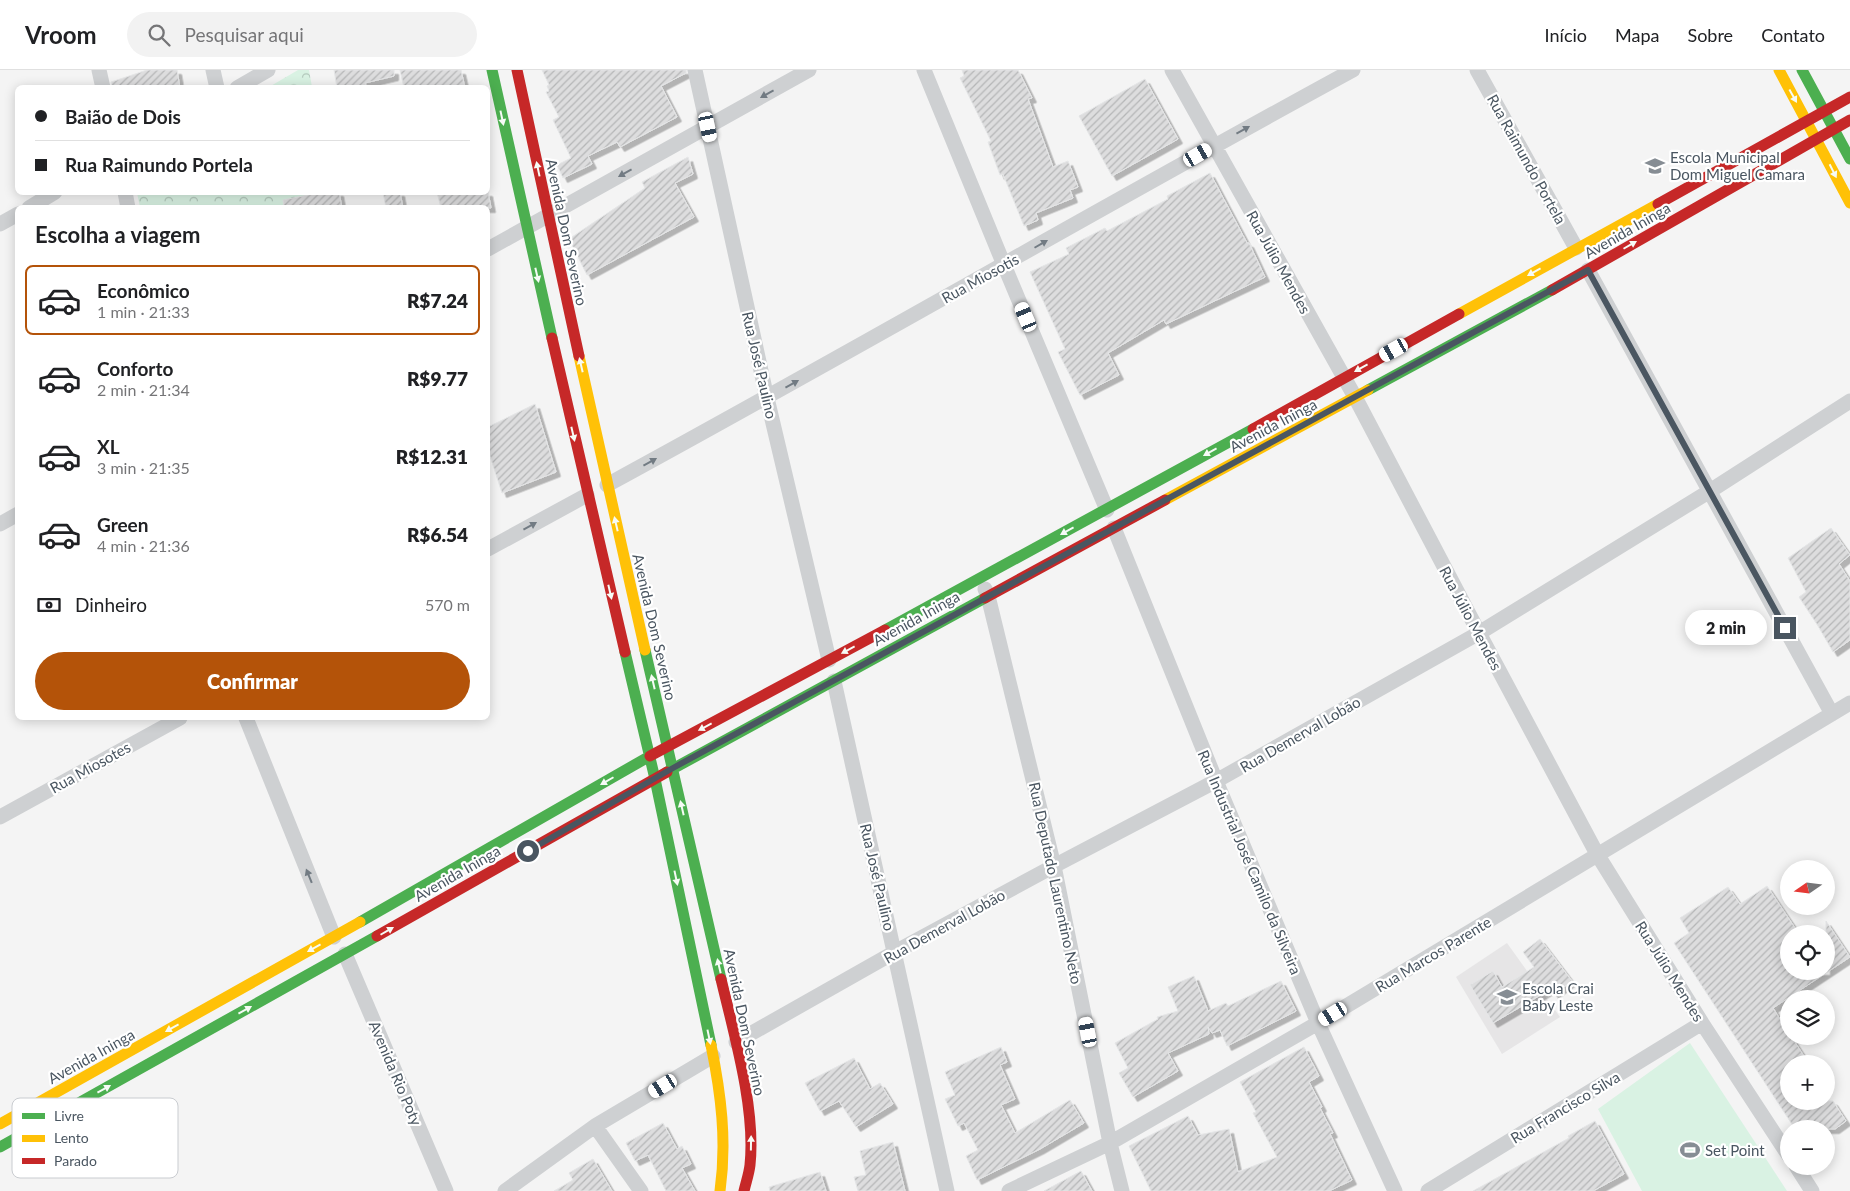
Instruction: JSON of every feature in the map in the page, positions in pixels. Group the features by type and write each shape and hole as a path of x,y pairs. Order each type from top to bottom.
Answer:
{"main road":[{"path":"492,70 587,495 655,779 713,1056 726,1144 720,1191"},
{"name":"Avenida Dom Severino","path":"517,70 607,485 736,1042 751,1137 750,1167 744,1191"},
{"path":"1779,70 1850,203"},
{"path":"1802,70 1850,159"},
{"name":"Avenida Ininga","path":"46,1098 334,937 649,757 1106,510 1850,97"},
{"name":"Avenida Ininga","path":"88,1098 673,768 1588,270 1850,120"},
{"name":"Avenida Ininga","path":"0,1124 12,1117"},
{"name":"Avenida Ininga","path":"0,1147 12,1140"}],"street":[{"path":"99,70 102,85"},
{"path":"213,70 216,85"},
{"path":"242,85 268,70"},
{"name":"Rua José Paulino","path":"695,70 767,398 829,660"},
{"path":"490,248 810,70"},
{"path":"924,70 1106,510"},
{"name":"Rua Júlio Mendes","path":"1172,70 1356,397 1597,854 1702,1023 1780,1142"},
{"name":"Rua Miosotis","path":"607,485 767,398 1214,146 1353,70"},
{"name":"Rua Raimundo Portela","path":"1477,70 1576,248"},
{"path":"34,205 50,195"},
{"path":"0,224 15,216"},
{"path":"1588,270 1832,714"},
{"name":"Rua Demerval Lobão","path":"736,1042 895,952 1054,866 1216,782 1479,633 1710,491 1850,401"},
{"path":"490,548 587,495"},
{"path":"0,524 15,516"},
{"name":"Rua Industrial José Camilo da Silveira","path":"1114,528 1216,782 1388,1188"},
{"name":"Rua Deputado Laurentino Neto","path":"980,578 988,596 1054,866 1110,1143 1122,1191"},
{"name":"Rua José Paulino","path":"834,681 947,1191"},
{"name":"Rua Marcos Parente","path":"1009,1191 1110,1143 1318,1023 1850,703"},
{"name":"Rua Miosotes","path":"0,817 176,720"},
{"path":"247,720 334,937"},
{"name":"Avenida Rio Poty","path":"346,954 446,1191"},
{"name":"Rua Francisco Silva","path":"1428,1191 1702,1023"},
{"path":"505,1191 595,1126 713,1056"},
{"path":"595,1126 641,1191"},
{"path":"1802,1175 1812,1191"}],"shaded area":[{"name":"Escola Crai Baby Leste","path":"1507,943 1560,1017 1502,1054 1456,977"}],"green space":[{"path":"298,70 309,70 312,85 272,85"},
{"path":"137,195 306,195 289,205 140,205"},
{"name":"Set Point","path":"1690,1043 1787,1191 1642,1191 1598,1109"}],"building":[{"path":"147,70 177,70 180,85 112,85 111,82"},
{"path":"334,70 394,70 394,76 365,83 366,85 336,85"},
{"path":"400,70 461,70 464,85 403,85"},
{"path":"542,70 686,70 686,73 661,86 677,117 620,147 617,142 588,156 592,164 563,178 557,165 571,158 553,120 559,117 546,92 549,91 547,86 549,85"},
{"path":"962,70 1018,70 1032,98 1028,99 1053,167 1068,161 1078,187 1070,190 1073,198 1036,213 1038,220 1024,226 1003,174 1000,175 988,142 991,141 960,78 964,76"},
{"path":"1145,79 1178,139 1112,176 1079,116"},
{"path":"688,157 693,174 675,183 694,217 587,275 569,239 645,188 642,182"},
{"path":"1210,173 1247,243 1249,243 1265,277 1166,324 1164,320 1108,353 1119,375 1080,395 1058,352 1065,349 1030,272 1069,254 1066,248 1105,228 1107,231 1168,199 1167,196"},
{"path":"308,195 340,195 341,205 284,205 283,200"},
{"path":"384,195 401,195 402,205 385,205"},
{"path":"438,195 489,195 491,208 490,205 440,205"},
{"path":"535,404 556,472 502,493 490,456 490,426"},
{"path":"1831,528 1850,555 1839,564 1850,581 1850,640 1833,652 1799,597 1806,592 1788,558"},
{"path":"1767,886 1780,906 1780,915 1786,915 1793,925 1780,925 1780,980 1815,980 1800,990 1780,990 1780,1003 1773,1008 1780,1019 1780,1045 1797,1045 1803,1055 1780,1055 1780,1106 1674,943 1689,933 1680,918 1728,887 1740,904"},
{"path":"1835,934 1850,957 1835,967"},
{"path":"1540,939 1572,981 1554,994 1551,989 1493,1023 1470,985 1493,971 1502,987 1534,967 1523,952"},
{"path":"1194,976 1208,1011 1226,1003 1228,1006 1281,981 1296,1011 1227,1046 1220,1030 1212,1033 1208,1027 1209,1034 1168,1053 1178,1071 1133,1097 1119,1073 1128,1068 1115,1043 1158,1019 1157,1017 1178,1011 1168,987"},
{"path":"1001,1047 1007,1062 1000,1065 1015,1099 1001,1105 1015,1133 1070,1100 1084,1123 1040,1149 977,1180 966,1156 978,1150 964,1123 958,1126 945,1099 955,1095 945,1072"},
{"path":"1304,1047 1319,1076 1309,1082 1322,1107 1320,1108 1333,1133 1330,1134 1352,1180 1329,1191 1151,1191 1129,1146 1188,1116 1198,1135 1229,1129 1238,1172 1277,1157 1253,1113 1256,1112 1240,1082"},
{"path":"854,1058 870,1089 880,1083 893,1104 856,1127 839,1101 820,1111 805,1083"},
{"path":"1835,1104 1846,1121 1835,1129 1835,1120 1789,1120 1783,1110 1835,1110"},
{"path":"1595,1121 1624,1174 1593,1191 1473,1191 1569,1138 1568,1136"},
{"path":"663,1123 677,1149 682,1146 691,1164 682,1168 695,1191 666,1191 648,1155 635,1161 626,1143"},
{"path":"893,1142 905,1191 858,1191 854,1177 866,1175 860,1151"},
{"path":"593,1159 612,1191 554,1191 573,1180 569,1173"},
{"path":"1081,1171 1092,1191 1044,1191"},
{"path":"820,1172 826,1191 770,1191 769,1187"}],"traffic: fast":[{"path":"492,70 552,338"},
{"path":"1802,70 1850,159"},
{"path":"1368,390 1552,290"},
{"path":"885,630 1253,429"},
{"path":"667,772 985,598"},
{"path":"645,650 721,979"},
{"path":"625,652 655,779 711,1045"},
{"path":"360,922 650,756"},
{"path":"88,1098 377,936"},
{"path":"0,1147 12,1140"}],"traffic: slow":[{"path":"1779,70 1850,203"},
{"path":"1459,314 1658,204"},
{"path":"579,356 645,650"},
{"path":"1165,500 1368,390"},
{"path":"46,1098 360,922"},
{"path":"711,1045 718,1081 722,1118 723,1154 720,1191"},
{"path":"0,1124 12,1117"}],"traffic: jam":[{"path":"517,70 579,356"},
{"path":"1658,204 1850,97"},
{"path":"1552,290 1850,120"},
{"path":"1253,429 1459,314"},
{"path":"552,338 625,652"},
{"path":"985,598 1165,500"},
{"path":"650,756 885,630"},
{"path":"377,936 667,772"},
{"path":"721,979 743,1072 750,1120 750,1165 744,1191"}],"place":[{"name":"Escola Municipal Dom Miguel Camara","path":"1655,166"},
{"name":"Escola Crai Baby Leste","path":"1507,997"},
{"name":"Set Point","path":"1690,1150"}],"route":[{"path":"528,851 673,768 1588,270 1785,628"}]}
